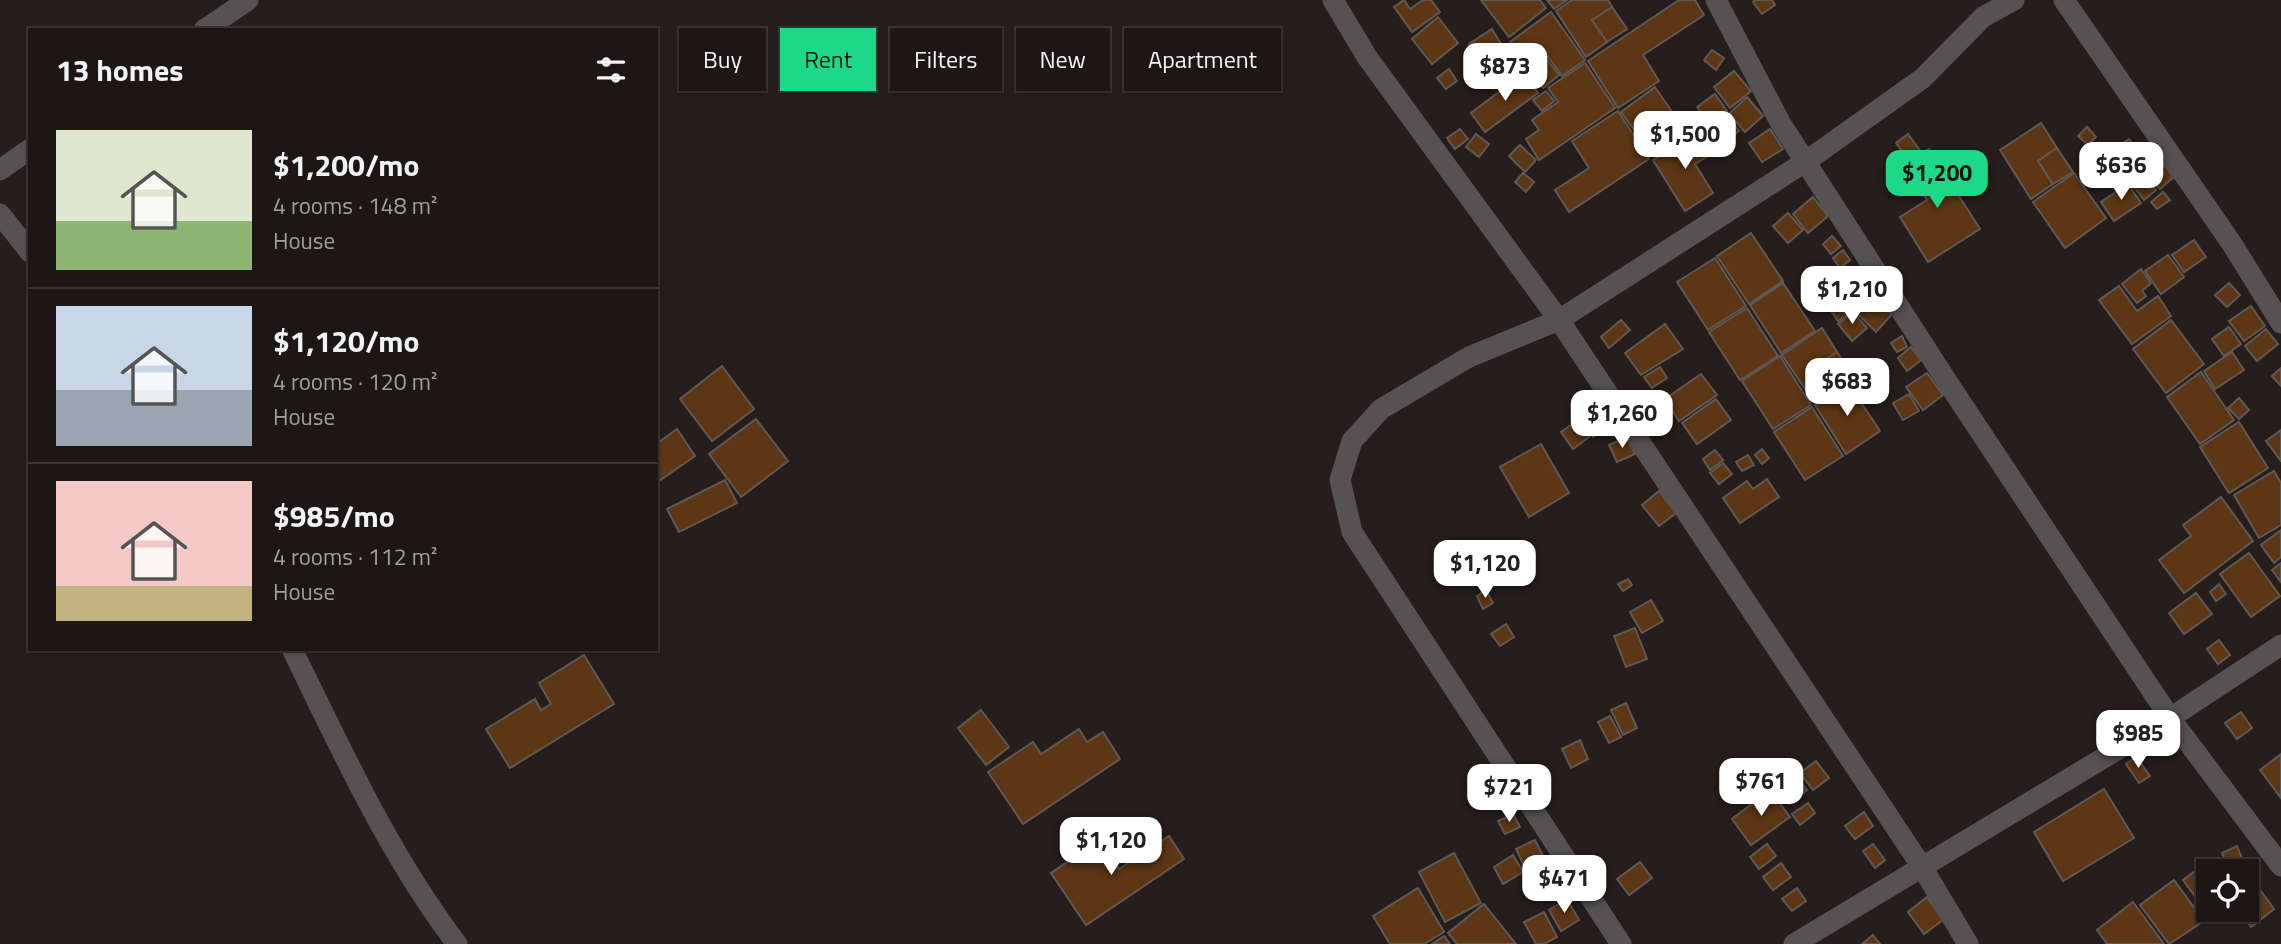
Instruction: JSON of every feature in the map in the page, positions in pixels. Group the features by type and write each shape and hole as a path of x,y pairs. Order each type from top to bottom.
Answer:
{"street":[{"path":"207,28 248,0"},
{"path":"1333,0 1367,57 1559,320 1922,867 1968,944"},
{"path":"1716,0 1805,162 1948,383 2170,718 2281,866"},
{"path":"1622,944 1352,532 1340,480 1352,441 1381,409 1469,356 1559,320 1805,162 1923,78 1983,17 2014,0"},
{"path":"2064,0 2232,244 2281,323"},
{"path":"0,170 28,150"},
{"path":"0,214 28,249"},
{"path":"1794,944 2170,718 2281,645"},
{"path":"293,651 372,814 435,915 457,944"}],"building":[{"path":"1404,0 1410,9 1423,0 1431,0 1440,12 1412,32 1394,7"},
{"path":"1481,0 1540,0 1546,8 1509,37"},
{"path":"1547,0 1567,0 1554,9"},
{"path":"1572,0 1608,0 1612,7 1592,20 1607,42 1586,57 1556,11"},
{"path":"1679,0 1695,0 1704,15 1643,55 1659,81 1618,108 1588,61"},
{"path":"1772,0 1775,5 1762,14 1753,2"},
{"path":"1612,7 1627,29 1607,42 1592,20"},
{"path":"1551,12 1585,60 1562,76 1542,48 1523,61 1510,42"},
{"path":"1438,17 1458,43 1432,64 1412,39"},
{"path":"1492,29 1504,49 1481,63 1469,44"},
{"path":"1712,50 1724,58 1716,70 1704,60"},
{"path":"1541,52 1559,75 1543,88 1525,65"},
{"path":"1585,63 1615,108 1539,160 1526,139 1539,130 1532,120 1558,102 1548,88"},
{"path":"1449,69 1457,81 1446,89 1437,78"},
{"path":"1734,71 1751,91 1730,108 1714,87"},
{"path":"1524,73 1538,93 1485,132 1471,113"},
{"path":"1655,87 1686,132 1653,156 1621,112"},
{"path":"1546,91 1554,101 1542,111 1533,100"},
{"path":"1715,94 1727,111 1709,123 1697,107"},
{"path":"1747,97 1763,116 1745,132 1729,114"},
{"path":"1618,111 1649,159 1569,212 1555,190 1589,168 1572,141"},
{"path":"1726,114 1739,131 1724,143 1711,126"},
{"path":"2041,123 2057,148 2038,161 2053,184 2031,199 2000,150"},
{"path":"2087,127 2096,137 2088,145 2078,136"},
{"path":"1460,129 1468,139 1455,149 1447,138"},
{"path":"1770,129 1783,149 1762,162 1749,143"},
{"path":"1696,133 1710,155 1695,164 1713,193 1685,211 1653,160"},
{"path":"1476,134 1489,144 1479,157 1466,147"},
{"path":"1908,134 1919,149 1907,158 1896,143"},
{"path":"2129,139 2140,153 2126,163 2116,148"},
{"path":"1520,145 1536,160 1525,172 1509,156"},
{"path":"2057,148 2073,172 2053,184 2038,161"},
{"path":"1929,149 1980,229 1928,262 1900,217 1927,200 1904,164"},
{"path":"2156,155 2174,177 2160,189 2142,168"},
{"path":"2139,167 2156,190 2144,200 2127,177"},
{"path":"1523,173 1534,182 1526,192 1515,182"},
{"path":"2074,173 2106,218 2065,248 2033,202"},
{"path":"2128,184 2141,203 2114,221 2101,202"},
{"path":"2163,192 2170,200 2157,209 2151,202"},
{"path":"1813,197 1828,216 1808,233 1793,214"},
{"path":"1788,213 1803,230 1788,243 1773,226"},
{"path":"1751,233 1783,281 1749,304 1717,256"},
{"path":"1832,236 1841,246 1831,254 1823,244"},
{"path":"2194,240 2206,257 2184,272 2172,255"},
{"path":"1843,250 1850,260 1840,268 1833,258"},
{"path":"2168,255 2184,277 2161,294 2145,271"},
{"path":"1715,258 1746,306 1708,330 1677,282"},
{"path":"2141,269 2151,283 2142,291 2146,296 2137,303 2122,284"},
{"path":"1862,270 1878,291 1855,309 1839,289"},
{"path":"1783,283 1815,331 1781,353 1750,305"},
{"path":"2229,283 2240,295 2227,307 2215,295"},
{"path":"2119,286 2137,311 2158,296 2171,316 2132,344 2099,300"},
{"path":"1841,293 1853,311 1838,321 1826,303"},
{"path":"1873,295 1892,314 1876,332 1857,313"},
{"path":"2251,306 2265,326 2244,341 2229,321"},
{"path":"1747,308 1778,356 1740,380 1709,332"},
{"path":"1853,312 1867,328 1852,341 1838,324"},
{"path":"1621,320 1630,330 1609,348 1601,337"},
{"path":"2171,320 2204,364 2166,393 2133,349"},
{"path":"1665,324 1683,349 1641,375 1625,353"},
{"path":"2229,327 2241,344 2224,356 2212,339"},
{"path":"1822,328 1837,352 1815,367 1830,391 1814,402 1782,355"},
{"path":"2266,329 2278,344 2257,361 2245,346"},
{"path":"1902,336 1907,347 1897,352 1891,343"},
{"path":"1911,347 1921,360 1907,371 1898,358"},
{"path":"1837,352 1853,376 1830,391 1815,367"},
{"path":"2232,352 2244,370 2215,389 2204,371"},
{"path":"1780,356 1811,405 1773,429 1742,381"},
{"path":"722,366 754,409 712,441 680,399"},
{"path":"1660,367 1667,378 1652,388 1644,377"},
{"path":"2281,368 2281,386 2272,376"},
{"path":"2201,372 2234,420 2200,444 2167,397"},
{"path":"1927,373 1943,395 1923,410 1906,387"},
{"path":"1701,374 1717,395 1679,421 1665,399"},
{"path":"1848,383 1880,431 1846,454 1815,405"},
{"path":"1909,394 1919,411 1903,420 1893,403"},
{"path":"2239,398 2249,410 2239,419 2228,408"},
{"path":"1716,399 1731,420 1697,444 1682,423"},
{"path":"1605,404 1617,424 1593,437 1582,418"},
{"path":"1812,407 1843,456 1805,480 1774,432"},
{"path":"756,419 788,461 741,497 709,454"},
{"path":"1576,421 1589,437 1573,449 1561,432"},
{"path":"2239,422 2268,468 2229,493 2200,447"},
{"path":"677,429 695,456 658,482 658,443"},
{"path":"2281,430 2281,461 2266,441"},
{"path":"1627,437 1635,454 1617,462 1609,445"},
{"path":"1541,444 1569,493 1529,517 1500,467"},
{"path":"1762,449 1769,458 1762,464 1755,455"},
{"path":"1715,450 1723,460 1710,470 1703,459"},
{"path":"1748,455 1754,465 1742,471 1736,462"},
{"path":"1723,463 1732,474 1719,484 1710,473"},
{"path":"2274,471 2281,483 2281,525 2259,538 2234,495"},
{"path":"1767,479 1779,497 1740,523 1723,498 1747,481 1753,489"},
{"path":"725,480 737,503 679,532 667,509"},
{"path":"1659,491 1676,513 1659,526 1642,505"},
{"path":"2221,497 2253,541 2184,593 2159,560 2191,536 2183,525"},
{"path":"2281,530 2281,557 2274,563 2261,545"},
{"path":"2249,553 2280,596 2251,617 2220,574"},
{"path":"2281,563 2281,582 2272,570"},
{"path":"1628,579 1632,585 1623,591 1618,584"},
{"path":"2219,584 2226,594 2216,601 2210,592"},
{"path":"1486,590 1493,603 1483,609 1477,596"},
{"path":"2196,593 2212,614 2184,634 2169,613"},
{"path":"1651,600 1663,621 1642,633 1630,612"},
{"path":"1506,624 1514,637 1500,646 1491,634"},
{"path":"1635,628 1647,659 1626,667 1614,636"},
{"path":"2219,640 2230,655 2218,664 2207,649"},
{"path":"584,655 614,704 510,768 486,729 535,699 541,710 551,704 539,683"},
{"path":"1626,703 1637,728 1623,735 1611,710"},
{"path":"981,710 1009,747 986,765 958,728"},
{"path":"2241,712 2252,728 2237,739 2225,723"},
{"path":"1610,716 1621,737 1609,743 1598,722"},
{"path":"1079,729 1087,742 1103,732 1120,759 1023,824 988,772 1033,742 1041,754"},
{"path":"1580,740 1588,759 1571,768 1562,749"},
{"path":"2281,754 2281,798 2260,770"},
{"path":"2136,757 2150,776 2139,783 2126,764"},
{"path":"1816,761 1829,778 1813,790 1800,773"},
{"path":"1795,774 1807,790 1789,804 1777,787"},
{"path":"2104,789 2134,838 2063,881 2034,832"},
{"path":"1770,790 1790,817 1751,845 1732,819"},
{"path":"1808,803 1815,813 1800,825 1792,814"},
{"path":"1864,812 1873,826 1855,839 1845,826"},
{"path":"1513,814 1520,827 1505,834 1498,821"},
{"path":"1169,836 1184,859 1086,925 1051,873 1099,840 1119,869"},
{"path":"1535,840 1545,860 1526,870 1516,849"},
{"path":"1767,844 1776,856 1759,869 1750,857"},
{"path":"1873,844 1885,860 1875,868 1863,851"},
{"path":"2237,846 2242,859 2225,859 2222,853"},
{"path":"1454,853 1481,903 1445,922 1419,872"},
{"path":"1513,855 1523,872 1503,884 1494,867"},
{"path":"1640,862 1652,878 1629,895 1617,879"},
{"path":"1781,863 1791,877 1773,890 1763,877"},
{"path":"2196,870 2196,893 2194,895 2183,880"},
{"path":"1554,871 1560,887 1543,894 1537,878"},
{"path":"2174,880 2196,910 2196,922 2202,922 2169,944 2140,905"},
{"path":"1418,888 1444,932 1424,944 1390,944 1373,916"},
{"path":"1797,888 1806,901 1792,911 1782,899"},
{"path":"2261,891 2274,909 2259,921"},
{"path":"1927,897 1943,920 1924,934 1908,912"},
{"path":"1567,899 1579,920 1561,931 1549,910"},
{"path":"2133,902 2164,944 2107,944 2097,930"},
{"path":"1484,904 1516,944 1457,944 1448,933"},
{"path":"1544,912 1557,937 1544,944 1536,944 1524,922"},
{"path":"1873,935 1880,944 1862,944"},
{"path":"1444,936 1450,944 1432,944"}]}
